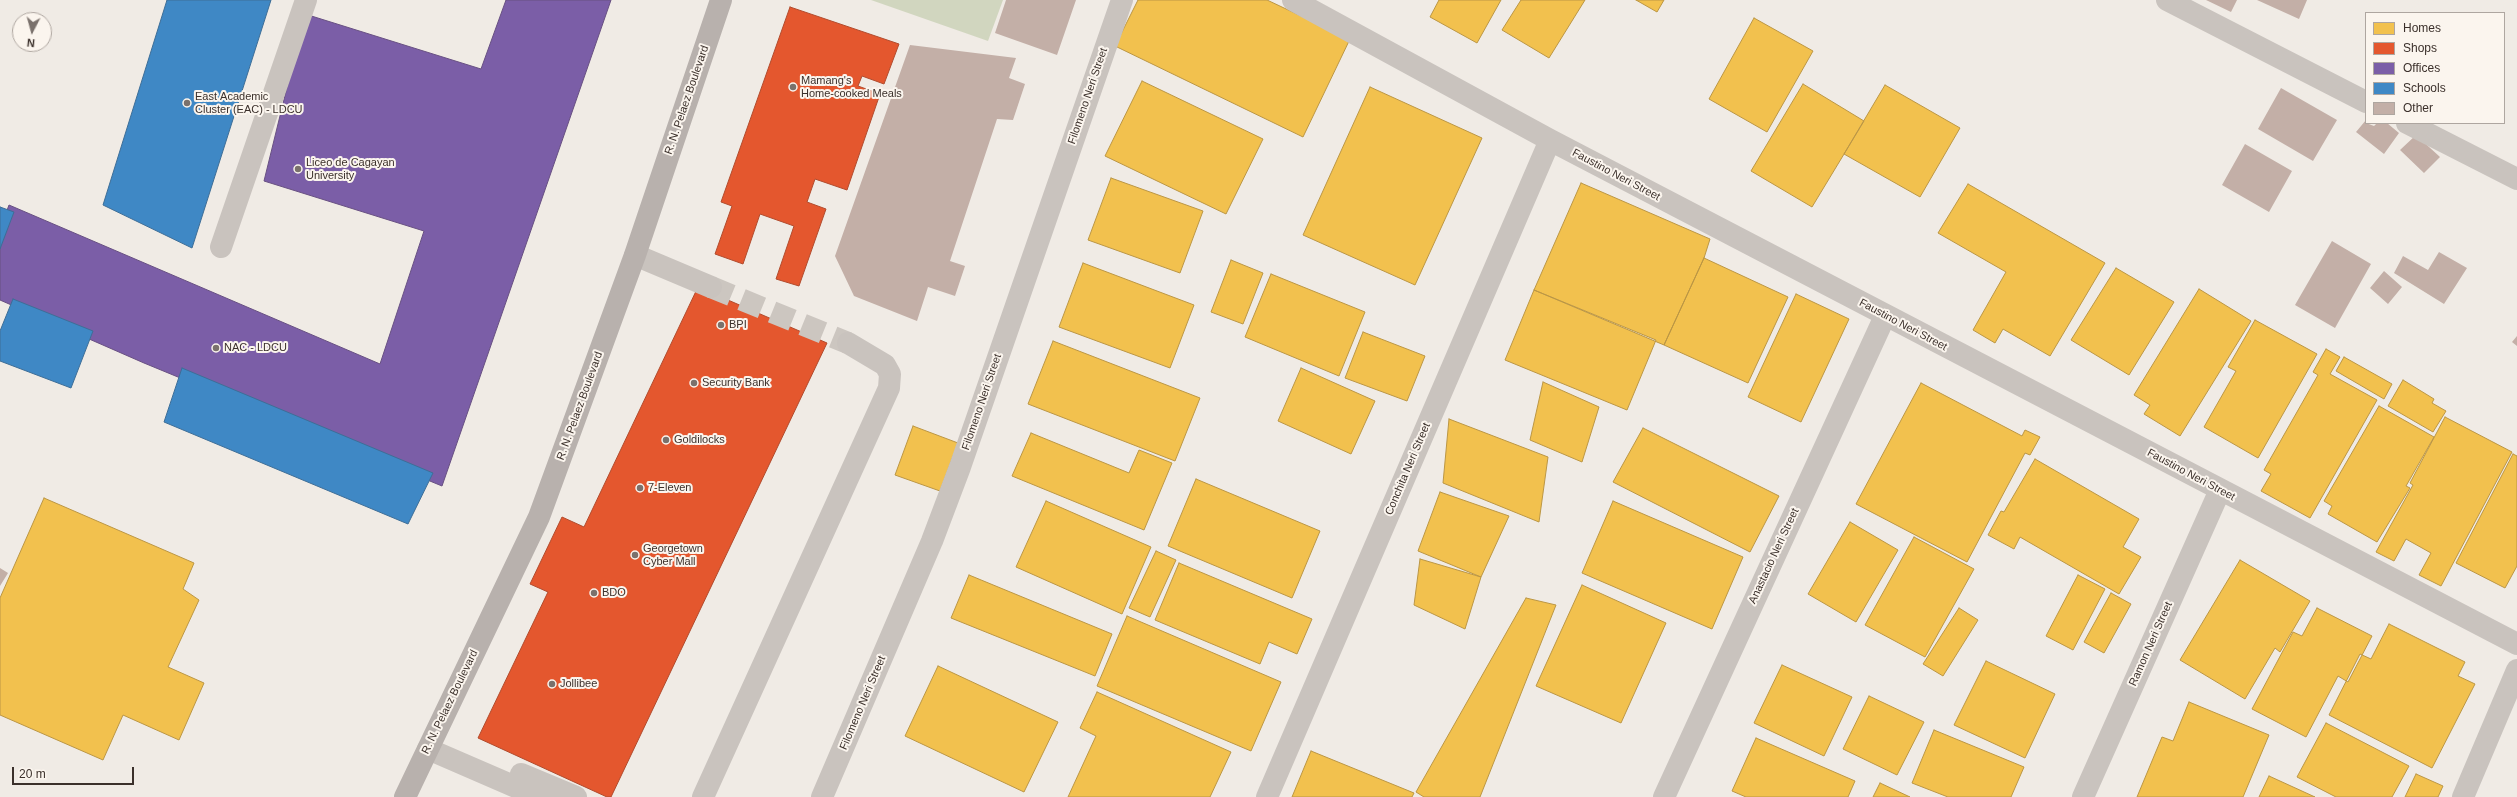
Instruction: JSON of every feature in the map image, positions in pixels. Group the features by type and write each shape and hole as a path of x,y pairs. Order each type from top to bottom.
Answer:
{"main road":[{"name":"R. N. Pelaez Boulevard","path":"409,796 428,749 539,517 635,255 721,0"}],"street":[{"path":"222,247 306,0"},
{"name":"Filomeno Neri Street","path":"822,797 929,548 957,474 1122,0"},
{"name":"Faustino Neri Street","path":"1292,0 1550,140 1885,316 2517,644"},
{"path":"2167,0 2365,101"},
{"path":"2409,124 2517,179"},
{"name":"Conchita Neri Street","path":"1267,797 1550,140"},
{"path":"635,255 710,287"},
{"name":"Anastacio Neri Street","path":"1664,797 1885,316"},
{"path":"703,797 889,388 890,374 885,365 848,343"},
{"name":"Ramon Neri Street","path":"2083,797 2220,490"},
{"path":"2463,797 2517,670"},
{"path":"428,749 539,797"},
{"path":"479,770 490,765 500,765 576,797"}],"green space":[{"path":"871,0 1003,0 988,41"}],"building: Homes":[{"path":"1138,0 1267,0 1350,39 1303,137 1115,46"},
{"path":"1439,0 1501,0 1477,43 1430,17"},
{"path":"1521,0 1585,0 1549,58 1502,30"},
{"path":"1636,0 1664,0 1657,12"},
{"path":"1754,18 1813,51 1767,132 1709,99"},
{"path":"1142,81 1263,139 1226,214 1105,156"},
{"path":"1803,84 1864,121 1812,207 1751,171"},
{"path":"1885,85 1960,128 1920,197 1844,154"},
{"path":"1370,87 1482,138 1415,285 1303,235"},
{"path":"1111,178 1203,211 1180,273 1088,240"},
{"path":"1581,183 1710,239 1704,258 1664,345 1534,290"},
{"path":"1968,184 2105,263 2050,356 2003,329 1995,343 1973,330 2006,272 1938,233"},
{"path":"1704,258 1788,297 1748,383 1664,345"},
{"path":"1231,260 1263,273 1243,324 1211,312"},
{"path":"1083,263 1194,305 1170,368 1059,327"},
{"path":"2116,268 2174,302 2129,375 2071,340"},
{"path":"1271,274 1365,312 1339,376 1245,337"},
{"path":"2199,289 2251,321 2180,436 2144,414 2150,405 2134,395"},
{"path":"1534,290 1656,340 1627,410 1505,360"},
{"path":"1796,294 1849,319 1801,422 1748,397"},
{"path":"2255,320 2317,354 2258,458 2204,427 2236,371 2228,367"},
{"path":"1363,332 1425,356 1407,401 1345,378"},
{"path":"1053,341 1200,398 1175,461 1028,404"},
{"path":"2326,349 2340,357 2330,374 2377,400 2310,518 2261,491 2271,474 2264,470 2318,375 2313,372"},
{"path":"2344,357 2392,384 2384,399 2336,371"},
{"path":"1301,368 1375,401 1351,454 1278,421"},
{"path":"2403,380 2434,399 2432,403 2446,411 2433,432 2388,406"},
{"path":"1543,382 1599,407 1582,462 1530,440"},
{"path":"1921,383 2022,436 2025,430 2040,437 2030,455 2025,453 1967,562 1856,504"},
{"path":"2379,406 2434,437 2406,486 2410,488 2377,542 2328,514 2332,506 2324,501"},
{"path":"2445,417 2512,452 2441,586 2419,575 2431,553 2406,539 2394,561 2376,552 2413,485 2410,483"},
{"path":"1449,419 1548,457 1539,522 1443,483"},
{"path":"913,426 958,443 940,491 895,475"},
{"path":"1643,428 1779,496 1750,552 1613,482"},
{"path":"1031,433 1129,473 1139,450 1172,463 1144,530 1012,476"},
{"path":"2513,454 2517,456 2517,566 2505,588 2456,563"},
{"path":"2035,459 2139,519 2123,547 2141,557 2119,594 2020,537 2014,549 1988,535 2001,511 2004,512"},
{"path":"1196,479 1320,531 1292,598 1168,546"},
{"path":"1440,492 1509,516 1481,577 1418,551"},
{"path":"44,498 194,563 183,589 199,600 168,667 204,683 179,740 123,715 103,760 0,715 0,598"},
{"path":"1046,501 1151,547 1122,614 1016,567"},
{"path":"1613,501 1743,557 1712,629 1582,573"},
{"path":"1850,522 1898,550 1856,622 1808,594"},
{"path":"1914,537 1974,569 1925,657 1865,625"},
{"path":"1156,551 1176,560 1150,617 1129,608"},
{"path":"1420,559 1481,577 1465,629 1414,605"},
{"path":"2240,560 2310,601 2280,652 2275,648 2245,699 2180,660"},
{"path":"1179,563 1312,619 1297,654 1269,642 1260,664 1155,620"},
{"path":"969,575 1112,634 1095,676 951,618"},
{"path":"2078,575 2105,589 2073,650 2046,636"},
{"path":"1582,585 1666,623 1621,723 1536,686"},
{"path":"2111,593 2131,604 2104,653 2084,642"},
{"path":"1526,598 1556,605 1480,797 1424,797 1416,792"},
{"path":"1959,608 1978,620 1943,676 1923,664"},
{"path":"2317,608 2372,636 2348,682 2338,676 2306,737 2252,709 2293,632 2302,636"},
{"path":"1127,616 1281,682 1251,751 1097,686"},
{"path":"2389,624 2465,662 2458,676 2475,684 2432,768 2329,715 2360,654 2371,659"},
{"path":"1986,661 2055,694 2025,758 1954,725"},
{"path":"1782,665 1852,697 1824,756 1754,723"},
{"path":"938,666 1058,722 1024,792 905,736"},
{"path":"1097,692 1231,752 1210,797 1068,797 1096,736 1080,728"},
{"path":"1869,696 1924,722 1897,775 1843,749"},
{"path":"2189,702 2269,735 2243,797 2137,797 2162,737 2173,741"},
{"path":"2326,723 2409,766 2392,797 2336,797 2297,777"},
{"path":"1934,730 2024,767 2011,797 1948,797 1912,783"},
{"path":"1756,738 1855,781 1848,797 1746,797 1732,791"},
{"path":"1311,751 1414,793 1412,797 1292,797"},
{"path":"2416,774 2443,786 2438,797 2405,797"},
{"path":"2269,776 2315,797 2259,797"},
{"path":"1880,783 1910,797 1873,797"}],"building: Shops":[{"path":"790,7 899,44 884,84 862,76 858,86 880,94 847,190 815,179 807,202 826,209 799,286 776,279 794,226 760,214 743,264 715,254 732,206 721,202"},
{"name":"Georgetown Cyber Mall","path":"698,287 827,343 611,797 607,797 478,738 548,592 530,584 562,517 584,527"}],"building: Offices":[{"path":"506,0 611,0 442,486 144,363 0,300 0,229 9,205 380,364 424,231 264,181 305,14 481,69"}],"building: Schools":[{"name":"East Academic Cluster (EAC) - LDCU","path":"167,0 271,0 192,248 103,205"},
{"path":"0,207 14,212 0,249"},
{"path":"13,299 93,331 71,388 0,361 0,331"},
{"path":"182,368 433,473 408,524 164,422"}],"building: Other":[{"path":"1006,0 1076,0 1057,55 995,33"},
{"path":"2206,0 2237,0 2231,12"},
{"path":"2257,0 2307,0 2299,19"},
{"path":"910,45 1016,58 1009,78 1025,84 1013,120 997,119 950,261 965,266 955,296 928,287 917,321 854,296 835,256"},
{"path":"2281,88 2337,120 2313,161 2258,129"},
{"path":"2365,121 2365,124 2374,126 2376,124 2388,124 2399,133 2384,154 2356,132"},
{"path":"2416,135 2440,157 2424,173 2400,150"},
{"path":"2245,144 2292,171 2269,212 2222,185"},
{"path":"2332,241 2371,264 2335,328 2295,305"},
{"path":"2439,252 2467,268 2444,304 2394,273 2403,256 2428,270"},
{"path":"2384,271 2402,287 2388,304 2370,288"},
{"path":"2517,336 2517,346 2512,342"},
{"path":"0,568 8,573 0,586"}],"tunnel":[{"path":"711,287 848,343"}],"place":[{"name":"Mamang's Home-cooked Meals","path":"793,87"},
{"name":"East Academic Cluster (EAC) - LDCU","path":"187,103"},
{"name":"Liceo de Cagayan University","path":"298,169"},
{"name":"BPI","path":"721,325"},
{"name":"NAC - LDCU","path":"216,348"},
{"name":"Security Bank","path":"694,383"},
{"name":"Goldilocks","path":"666,440"},
{"name":"7-Eleven","path":"640,488"},
{"name":"Georgetown Cyber Mall","path":"635,555"},
{"name":"BDO","path":"594,593"},
{"name":"Jollibee","path":"552,684"}]}
